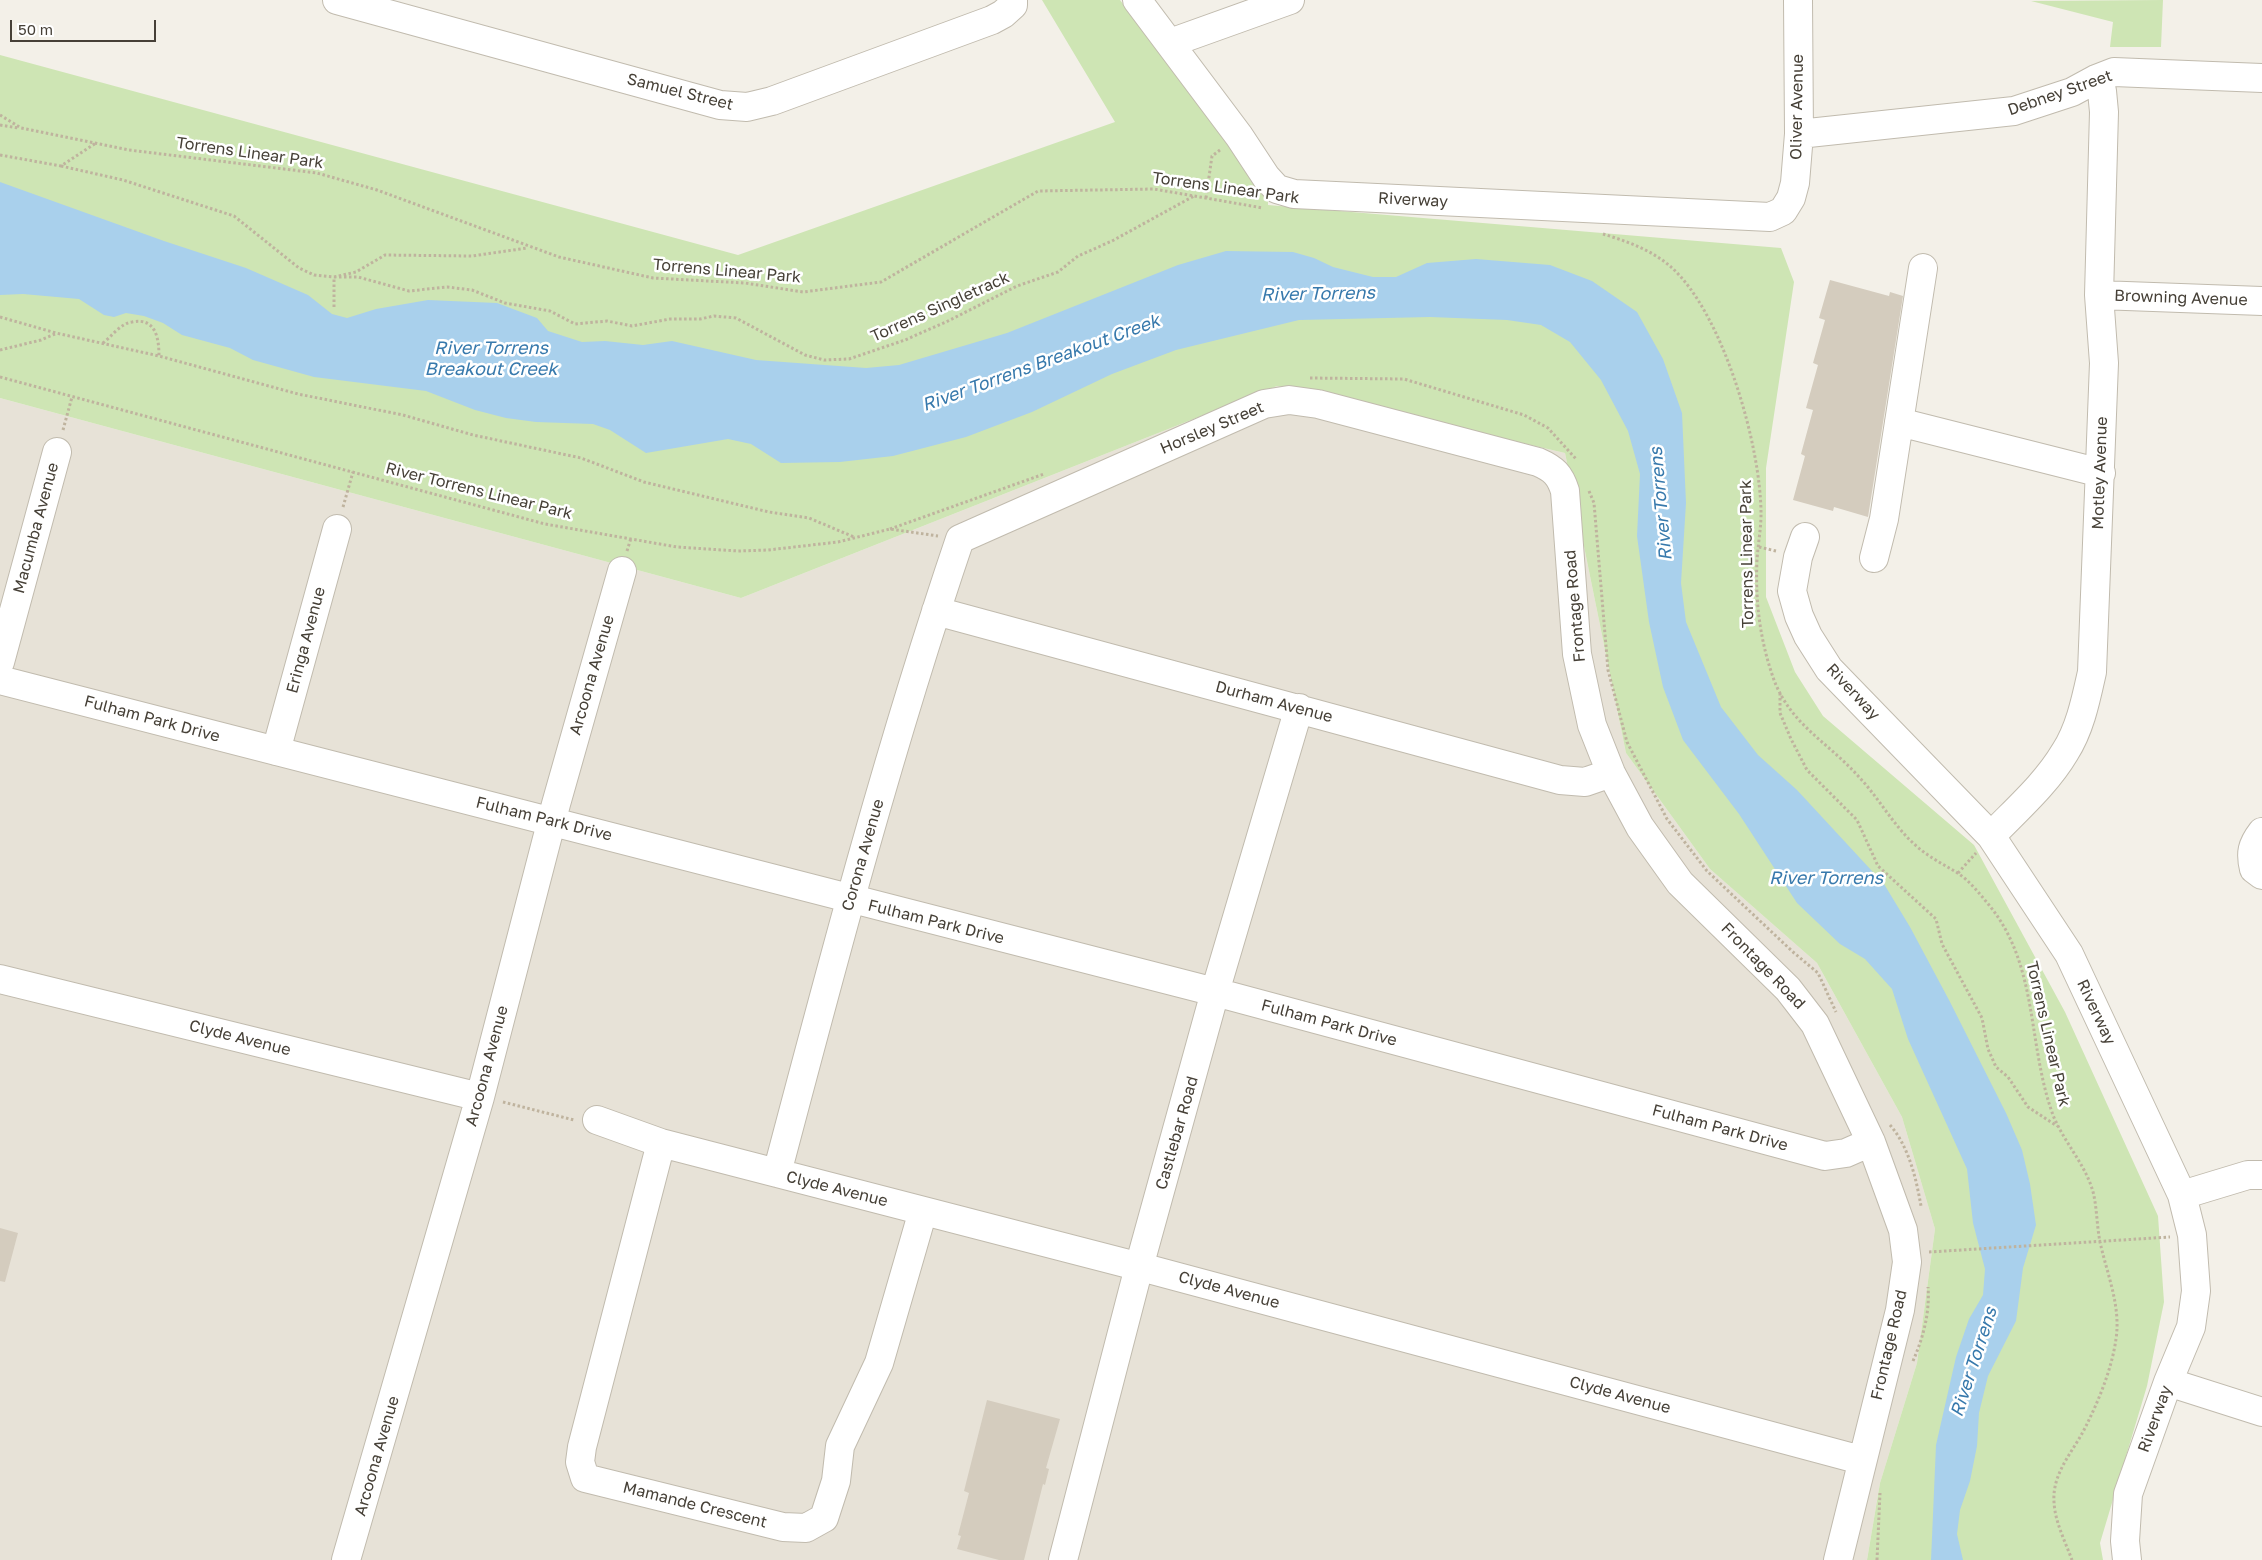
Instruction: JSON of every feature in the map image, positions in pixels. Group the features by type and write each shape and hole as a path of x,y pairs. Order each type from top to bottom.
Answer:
{"street":[{"name":"Samuel Street","path":"337,0 372,4 720,104 747,107 772,101 992,20 1003,14 1013,2"},
{"name":"Riverway","path":"1137,0 1239,136 1266,177 1277,189 1294,194 1770,217 1783,211"},
{"path":"1170,42 1290,0"},
{"name":"Oliver Avenue","path":"1783,211 1791,198 1795,183 1799,134 1798,0"},
{"name":"Debney Street","path":"1799,134 2014,111 2072,92 2114,72 2262,78"},
{"name":"Motley Avenue","path":"1991,836 2040,785 2066,752 2084,708 2092,672 2104,363 2099,295 2104,112 2102,91 2096,79"},
{"path":"1874,558 1884,519 1923,268"},
{"name":"Browning Avenue","path":"2099,295 2262,301"},
{"name":"Horsley Street","path":"960,540 1264,404 1289,400 1318,404 1538,462 1552,468 1560,476"},
{"path":"1899,422 2101,473"},
{"name":"Macumba Avenue","path":"0,662 57,452"},
{"name":"Frontage Road","path":"1560,476 1565,491 1577,654 1592,725 1611,773 1640,827 1680,883 1788,989 1815,1024 1871,1142 1903,1230 1907,1262 1900,1310 1861,1460 1838,1560"},
{"name":"Eringa Avenue","path":"276,751 337,529"},
{"name":"Riverway","path":"1805,537 1798,557 1792,591 1799,616 1808,636 1829,669 1991,836 2069,954 2182,1195 2192,1235 2196,1291 2191,1327 2168,1382 2128,1494 2125,1541 2127,1560"},
{"name":"Corona Avenue","path":"777,1173 850,900 936,611 960,540"},
{"name":"Arcoona Avenue","path":"346,1560 480,1097 551,821 622,571"},
{"name":"Durham Avenue","path":"936,611 1560,780 1585,782 1611,773"},
{"name":"Fulham Park Drive","path":"0,680 551,821 850,900 1216,992 1825,1156 1846,1153 1871,1142"},
{"name":"Castlebar Road","path":"1069,1559 1139,1266 1216,992 1299,708"},
{"path":"2262,832 2253,844 2251,858 2254,869 2262,875"},
{"name":"Clyde Avenue","path":"0,979 480,1097"},
{"name":"Clyde Avenue","path":"601,1121 661,1143 1139,1266 1861,1460"},
{"name":"Mamande Crescent","path":"661,1143 582,1447 580,1462 586,1478 783,1527 806,1528 824,1518 836,1481 840,1446 879,1363 923,1211"},
{"path":"2182,1195 2248,1175 2262,1176"},
{"path":"2168,1382 2262,1412"}],"path":[{"name":"Torrens Linear Park","path":"0,115 21,128 129,150 317,173 377,190 530,248 559,257 653,278 745,283 803,292 881,282 1038,191 1154,189 1266,209"},
{"path":"0,125 21,128"},
{"path":"1206,198 1212,156 1239,136"},
{"path":"60,166 96,143"},
{"name":"Torrens Singletrack","path":"0,155 123,180 234,216 299,268 314,274 334,278 358,278 409,291 447,287 472,290 505,303 550,311 576,324 607,322 632,326 670,319 726,316 736,318 805,355 837,361 849,360 905,340 946,322 1017,286 1058,272 1078,256 1112,241 1194,196"},
{"name":"Torrens Linear Park","path":"1595,232 1651,253 1669,265 1682,278 1707,317 1732,372 1754,449 1761,511 1757,582 1758,614 1766,654 1780,692 1797,720 1845,761 1877,797 1913,843 1970,884 1997,916 2017,955 2025,978 2036,1049 2053,1114 2094,1192 2100,1241 2116,1308 2117,1335 2112,1360 2090,1419 2060,1470 2054,1490 2058,1524 2072,1560"},
{"path":"334,307 334,278 356,272 386,255 472,256 530,248"},
{"path":"0,316 56,334 159,356 298,394 403,415 473,435 580,458 644,482 769,512 809,518 855,537"},
{"path":"103,344 121,328 132,322 143,323 156,332 159,339 159,356"},
{"path":"0,350 41,340 56,334"},
{"name":"River Torrens Linear Park","path":"0,377 545,524 677,546 738,551 768,550 838,542 890,529 960,540"},
{"path":"57,452 72,397"},
{"path":"337,529 353,472"},
{"path":"1588,488 1594,503 1608,670 1627,742 1667,819 1707,871 1792,952 1818,973 1838,1017"},
{"path":"1780,692 1780,713 1790,739 1807,770 1857,820 1878,866 1936,919 1942,944 1982,1018 1988,1050 1996,1067 2008,1077 2028,1106 2059,1128"},
{"path":"480,1097 577,1121 601,1121"},
{"path":"1887,1122 1900,1137 1917,1184 1922,1209"},
{"path":"1949,1250 2192,1235"},
{"path":"1926,1243 1926,1252"}],"shaded area":[{"path":"1277,386 1565,453 1626,753 1710,869 1817,963 1902,1117 1935,1229 1917,1363 1880,1483 1867,1560 0,1560 0,398 741,598"}],"green space":[{"path":"1042,0 1120,0 1268,195 1268,205 1781,248 1794,282 1766,468 1766,597 1795,672 1823,716 1974,845 2065,1012 2158,1216 2164,1302 2147,1386 2100,1543 2103,1560 1867,1560 1880,1483 1917,1363 1935,1229 1902,1117 1817,963 1710,869 1626,753 1565,453 1277,386 741,598 0,398 0,55 738,255 1115,122"},
{"path":"2163,0 2161,47 2110,47 2113,22 2031,1"}],"water":[{"path":"0,182 164,241 246,268 308,295 332,314 347,318 376,309 428,300 497,303 537,318 548,331 582,342 605,341 643,345 672,341 756,360 866,368 899,365 1007,333 1178,265 1226,251 1293,252 1314,258 1333,267 1373,277 1396,277 1427,263 1476,259 1550,265 1592,281 1637,312 1663,359 1682,413 1686,503 1681,583 1686,622 1721,707 1758,755 1797,790 1884,884 1910,927 1949,1000 2006,1113 2022,1150 2030,1184 2036,1225 2023,1268 2016,1321 1988,1376 1979,1413 1977,1446 1970,1481 1960,1510 1957,1534 1963,1560 1931,1560 1936,1445 1956,1357 1969,1319 1983,1295 1985,1269 1973,1223 1967,1169 1908,1039 1892,989 1865,959 1840,944 1797,903 1739,814 1683,740 1663,687 1649,622 1637,536 1640,474 1628,431 1601,380 1570,342 1541,325 1507,320 1430,317 1299,320 1176,350 1112,374 1032,412 966,437 893,456 840,462 781,463 751,444 728,439 646,453 610,430 593,424 536,422 506,418 475,410 426,391 314,377 253,360 230,348 182,335 163,323 144,316 126,313 114,317 104,315 79,299 23,294 0,295"}],"building":[{"path":"1830,280 1889,296 1890,292 1903,296 1868,517 1834,507 1833,511 1793,500 1805,456 1801,454 1813,410 1806,408 1818,365 1813,363 1825,320 1819,318"},
{"path":"0,1228 18,1233 5,1282 0,1281"},
{"path":"987,1400 1060,1419 1046,1468 1049,1469 1045,1485 1043,1484 1024,1560 999,1560 957,1549 961,1536 958,1535 969,1493 964,1491"}],"water label":[{"name":"River Torrens","path":"1318,294"},
{"name":"River Torrens Breakout Creek","path":"491,358"},
{"name":"River Torrens Breakout Creek","path":"1041,363"},
{"name":"River Torrens","path":"1661,504"},
{"name":"River Torrens","path":"1826,878"},
{"name":"River Torrens","path":"1974,1362"}]}
